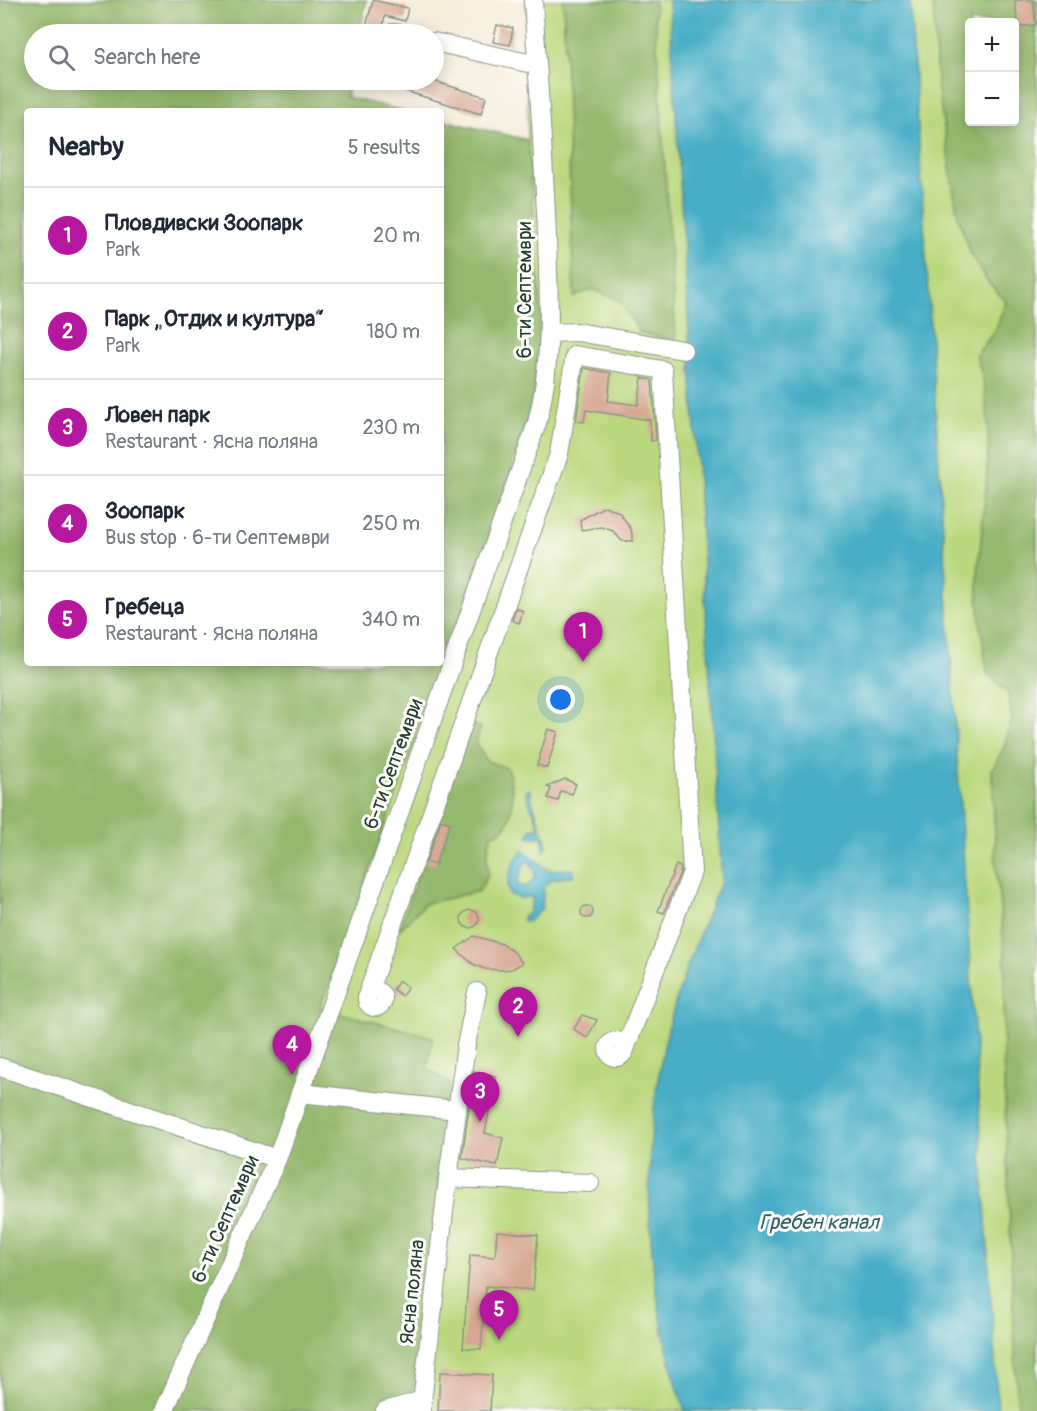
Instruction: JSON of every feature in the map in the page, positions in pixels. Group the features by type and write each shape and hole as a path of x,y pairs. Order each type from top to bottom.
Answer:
{"street":[{"name":"6-ти Септември","path":"164,1411 277,1159 537,423 544,396 550,333 533,0"},
{"path":"444,44 537,65"},
{"path":"550,333 577,332 683,350"},
{"path":"624,1052 692,872 663,347"},
{"path":"368,996 559,454 575,355 663,370"},
{"name":"Ясна поляна","path":"422,1406 457,1110 477,992"},
{"path":"0,1067 277,1159"},
{"path":"300,1093 457,1110"},
{"path":"448,1178 590,1183"},
{"path":"385,1411 422,1406"}],"green space":[{"path":"0,0 367,0 361,24 24,24 24,90 348,90 346,97 392,108 24,108 24,666 444,666 444,121 528,140 527,0 1037,0 1037,1411 0,1411"},
{"path":"0,0 367,0 361,24 24,24 24,90 348,90 346,97 392,108 24,108 24,666 442,666 320,1008 433,1037 427,1068 450,1084 411,1411 0,1411"},
{"path":"563,0 654,0 676,340 640,333 620,301 593,289 574,297"},
{"path":"933,0 1037,0 1037,1411 1018,1411 1003,1056 1005,958 996,867 992,770 1004,747 1012,719 1008,693 987,673 978,597 988,434 987,406 976,355 995,331 1006,302 988,282 971,255 958,217 937,84"},
{"path":"444,121 528,140 541,313 534,393 508,481 444,660"},
{"path":"470,724 480,727 476,744 487,761 507,768 512,797 510,817 500,832 491,834 487,857 488,874 479,891 425,904 399,930"}],"water":[{"name":"Гребен канал","path":"669,0 910,0 998,1411 685,1411 672,1368 662,1323 650,1231 651,1138 656,1092 669,1025 689,962 722,880"},
{"path":"530,790 547,845 544,852 543,837 528,838 531,829 539,828 527,796 526,791"},
{"path":"522,851 528,853 548,870 571,869 574,872 573,876 553,879 544,886 542,909 528,922 523,921 523,917 528,914 533,897 519,898 509,894 508,889 510,871","holes":["525,862 529,862 534,869 535,876 532,882 525,887 517,884"]}],"building":[{"path":"373,0 408,8 405,21 385,16 383,24 367,24"},
{"path":"1015,0 1033,0 1036,25 1019,27 1019,18 1017,18"},
{"path":"497,25 513,28 510,45 493,42"},
{"path":"444,84 486,97 481,114 401,90 444,90"},
{"path":"584,368 611,373 608,401 638,405 642,378 652,380 656,440 651,441 650,420 586,410 584,422 576,421"},
{"path":"605,506 619,512 631,529 633,541 622,541 613,531 602,527 581,530 580,520"},
{"path":"516,608 523,611 519,623 512,620"},
{"path":"581,638 589,643 590,647 585,655 581,656 573,651 572,647 577,639"},
{"path":"556,695 561,697 563,702 561,707 556,709 551,707 549,702 551,697"},
{"path":"548,729 558,732 547,768 537,765"},
{"path":"565,779 576,784 572,794 561,791 558,801 548,798 551,788 547,787"},
{"path":"441,820 450,823 435,865 426,862"},
{"path":"676,865 681,870 664,913 658,911"},
{"path":"589,906 592,907 592,917 585,918 582,917 581,910 582,907"},
{"path":"466,910 474,910 479,915 477,926 466,928 461,923 461,915"},
{"path":"474,936 502,944 514,952 522,963 512,969 502,970 485,969 473,964 456,949"},
{"path":"399,981 408,987 402,996 393,989"},
{"path":"582,1015 597,1020 587,1038 574,1029"},
{"path":"474,1071 496,1076 485,1133 503,1138 497,1166 462,1158"},
{"path":"497,1231 538,1235 533,1290 486,1286 481,1349 463,1348 470,1255 495,1257"},
{"path":"440,1372 492,1375 490,1411 438,1411"}],"place":[{"name":"Пловдивски Зоопарк","path":"583,662"},
{"name":"Парк „Отдих и култура“","path":"518,1037"},
{"name":"Зоопарк","path":"292,1075"},
{"name":"Ловен парк","path":"480,1122"},
{"name":"Гребеца","path":"499,1340"}]}
